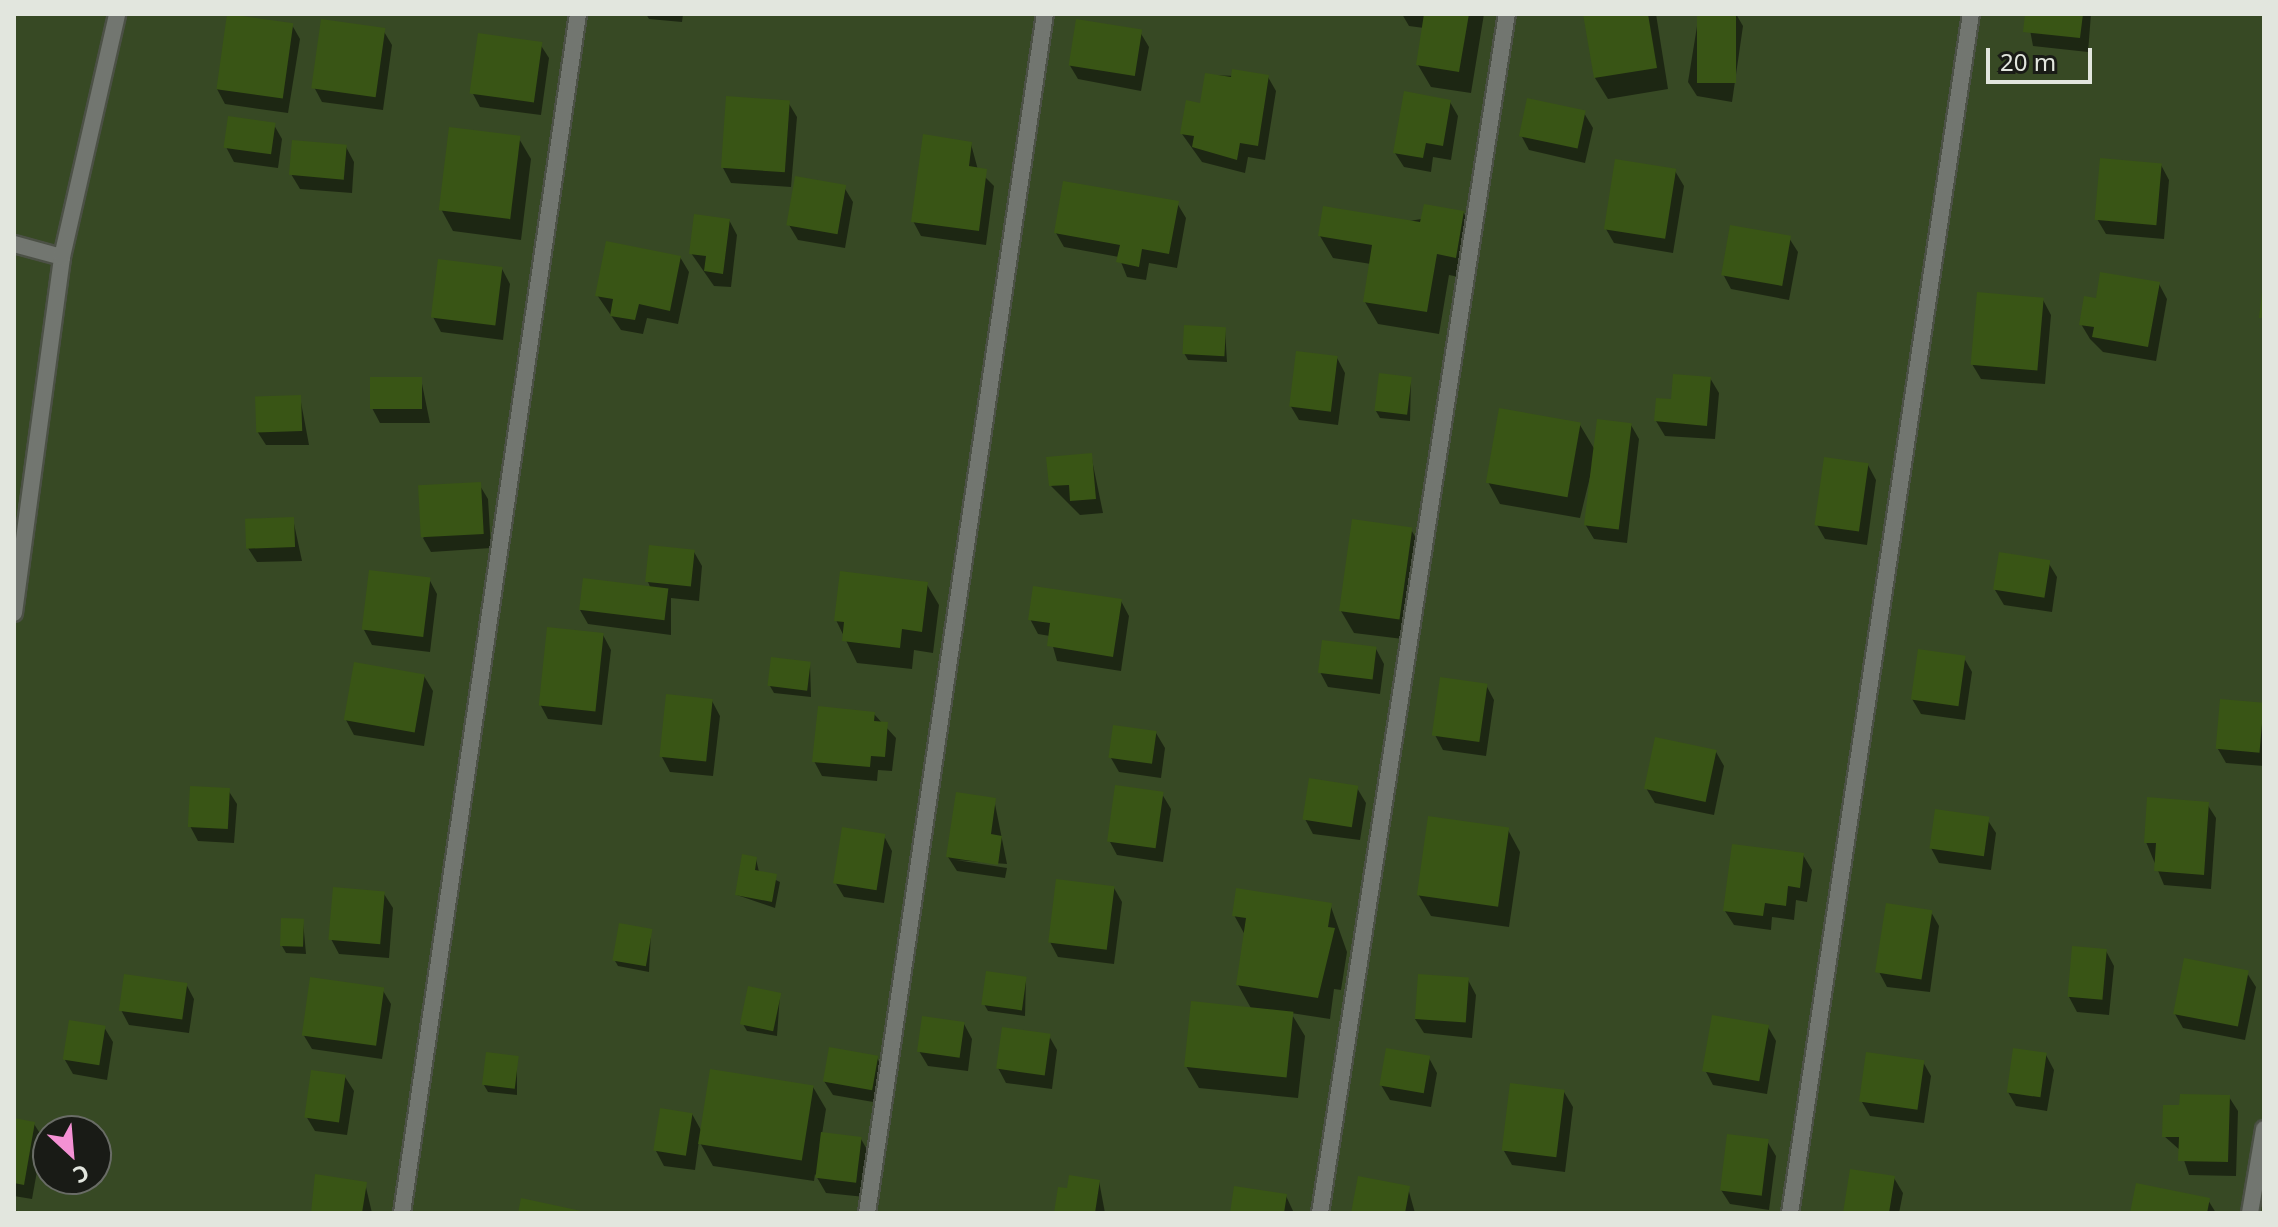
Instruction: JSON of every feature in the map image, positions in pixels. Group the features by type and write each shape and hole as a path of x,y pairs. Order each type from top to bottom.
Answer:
{"street":[{"path":"14,613 62,257 117,14"},
{"path":"402,1213 578,14"},
{"path":"867,1213 1045,14"},
{"path":"1320,1213 1507,14"},
{"path":"1790,1213 1971,14"},
{"path":"14,244 62,257"},
{"path":"2250,1213 2264,1129"}],"green space":[{"path":"14,14 2264,14 2264,1213 14,1213"}],"building":[{"path":"227,14 293,23 283,99 216,89"},
{"path":"1424,14 1469,14 1459,72 1416,65"},
{"path":"1583,14 1648,14 1657,68 1594,78"},
{"path":"1697,14 1736,14 1736,83 1697,83"},
{"path":"2025,14 2083,14 2080,38 2023,32"},
{"path":"321,19 385,28 376,97 311,88"},
{"path":"1076,19 1142,29 1135,76 1069,65"},
{"path":"478,33 542,42 534,102 470,93"},
{"path":"1232,69 1269,75 1258,146 1240,143 1237,160 1192,147 1194,136 1180,134 1186,100 1200,103 1205,73 1231,77"},
{"path":"1404,91 1451,100 1443,146 1426,143 1423,158 1393,153"},
{"path":"726,96 790,100 785,172 721,168"},
{"path":"1527,98 1586,110 1578,149 1519,136"},
{"path":"228,116 276,123 271,154 224,148"},
{"path":"449,127 520,136 510,219 439,210"},
{"path":"923,134 972,142 969,166 987,169 979,231 911,222"},
{"path":"292,140 347,145 344,180 289,175"},
{"path":"2100,158 2162,163 2156,225 2095,220"},
{"path":"1615,159 1676,169 1665,239 1604,229"},
{"path":"795,176 846,185 838,234 786,225"},
{"path":"1063,181 1179,201 1169,254 1142,249 1139,267 1116,262 1120,245 1054,233"},
{"path":"1424,204 1464,211 1456,258 1437,254 1427,312 1363,302 1372,245 1318,236 1323,206 1420,222"},
{"path":"694,214 730,219 723,274 704,271 706,256 689,254"},
{"path":"1730,225 1791,236 1782,286 1721,275"},
{"path":"606,241 681,256 670,311 639,304 635,320 610,316 613,299 595,296"},
{"path":"438,259 503,267 495,325 431,318"},
{"path":"2100,272 2160,282 2148,347 2092,337 2094,327 2079,325 2084,296 2096,298"},
{"path":"1977,292 2044,298 2037,371 1971,365"},
{"path":"2262,292 2264,318 2259,318"},
{"path":"1184,325 1226,327 1224,356 1182,354"},
{"path":"1296,351 1338,356 1331,412 1289,407"},
{"path":"1379,373 1412,377 1407,415 1374,411"},
{"path":"1673,374 1711,377 1707,426 1654,421 1656,398 1671,399"},
{"path":"370,377 422,377 422,409 370,409"},
{"path":"301,395 302,431 256,433 255,397"},
{"path":"1499,408 1581,422 1568,497 1486,483"},
{"path":"1597,419 1632,423 1619,529 1584,525"},
{"path":"1092,453 1096,499 1070,501 1069,485 1049,486 1046,457"},
{"path":"1824,457 1869,463 1859,532 1814,525"},
{"path":"481,482 484,534 421,537 418,485"},
{"path":"294,517 295,547 246,549 245,519"},
{"path":"1352,519 1412,527 1399,620 1339,611"},
{"path":"649,545 695,550 691,587 645,582"},
{"path":"1999,552 2050,560 2044,598 1993,590"},
{"path":"369,570 431,578 423,637 362,630"},
{"path":"840,571 928,582 922,632 902,629 900,648 842,641 844,622 834,621"},
{"path":"583,578 668,588 664,620 579,610"},
{"path":"1033,586 1122,599 1113,657 1047,646 1050,623 1028,620"},
{"path":"547,627 604,633 595,712 539,706"},
{"path":"1322,640 1377,647 1373,679 1318,673"},
{"path":"1918,649 1966,656 1958,706 1911,700"},
{"path":"771,657 811,662 807,691 767,686"},
{"path":"354,662 425,675 415,733 344,720"},
{"path":"1440,677 1488,684 1479,742 1432,735"},
{"path":"666,694 713,699 706,762 659,757"},
{"path":"2220,699 2264,703 2259,753 2216,749"},
{"path":"818,706 875,712 874,721 888,722 885,757 871,756 870,767 812,762"},
{"path":"1113,725 1157,731 1152,764 1108,758"},
{"path":"1655,737 1717,750 1706,802 1644,789"},
{"path":"1309,778 1358,786 1352,827 1302,819"},
{"path":"1115,785 1164,792 1156,848 1107,841"},
{"path":"190,786 230,788 228,829 188,827"},
{"path":"956,792 996,798 991,834 1002,836 998,865 946,857"},
{"path":"2147,797 2209,802 2204,875 2154,871 2156,843 2144,843"},
{"path":"1935,809 1989,817 1984,856 1929,849"},
{"path":"1428,816 1509,827 1498,907 1417,895"},
{"path":"842,827 885,834 877,890 833,883"},
{"path":"1732,844 1804,853 1800,888 1788,886 1786,906 1765,903 1763,916 1723,911"},
{"path":"742,854 757,857 755,870 777,874 772,902 735,895"},
{"path":"1056,879 1115,886 1107,950 1048,943"},
{"path":"333,887 385,892 380,944 328,940"},
{"path":"1236,888 1332,903 1328,927 1335,928 1318,998 1236,985 1246,918 1232,916"},
{"path":"1886,903 1932,910 1921,979 1875,972"},
{"path":"281,918 304,919 303,947 280,946"},
{"path":"619,923 652,929 646,966 612,960"},
{"path":"2072,946 2107,949 2102,1000 2068,997"},
{"path":"2184,958 2249,971 2238,1027 2173,1014"},
{"path":"986,971 1027,977 1022,1010 981,1005"},
{"path":"124,974 187,983 182,1020 119,1011"},
{"path":"1418,974 1469,978 1466,1022 1415,1019"},
{"path":"310,977 384,987 376,1046 302,1035"},
{"path":"748,986 781,993 773,1031 740,1024"},
{"path":"1191,1001 1293,1012 1287,1077 1184,1067"},
{"path":"1712,1015 1769,1025 1759,1081 1702,1071"},
{"path":"922,1016 965,1022 960,1058 917,1052"},
{"path":"69,1020 106,1026 99,1065 63,1060"},
{"path":"1002,1027 1051,1034 1045,1075 996,1069"},
{"path":"829,1047 878,1056 872,1090 823,1081"},
{"path":"1386,1048 1430,1056 1424,1093 1379,1085"},
{"path":"2013,1048 2047,1053 2040,1097 2007,1093"},
{"path":"486,1052 519,1056 515,1089 482,1085"},
{"path":"1866,1052 1924,1060 1917,1110 1859,1102"},
{"path":"710,1069 814,1085 802,1160 698,1144"},
{"path":"311,1070 346,1075 339,1122 304,1118"},
{"path":"1510,1083 1565,1090 1556,1157 1502,1150"},
{"path":"2180,1094 2230,1095 2228,1162 2178,1161 2179,1137 2162,1137 2163,1105 2179,1105"},
{"path":"660,1108 693,1113 686,1156 653,1150"},
{"path":"14,1118 32,1121 32,1139 24,1185 14,1183"},
{"path":"821,1132 862,1137 856,1183 815,1178"},
{"path":"1727,1134 1769,1139 1762,1196 1720,1191"},
{"path":"1850,1169 1895,1176 1889,1213 1843,1213"},
{"path":"315,1174 367,1182 362,1213 311,1213"},
{"path":"1069,1175 1100,1180 1095,1213 1054,1213 1058,1187 1067,1188"},
{"path":"1358,1176 1410,1186 1405,1213 1351,1213"},
{"path":"2136,1183 2210,1198 2207,1213 2130,1213"},
{"path":"1234,1186 1287,1194 1284,1213 1230,1213"},
{"path":"521,1198 586,1212 586,1213 518,1213"}]}
